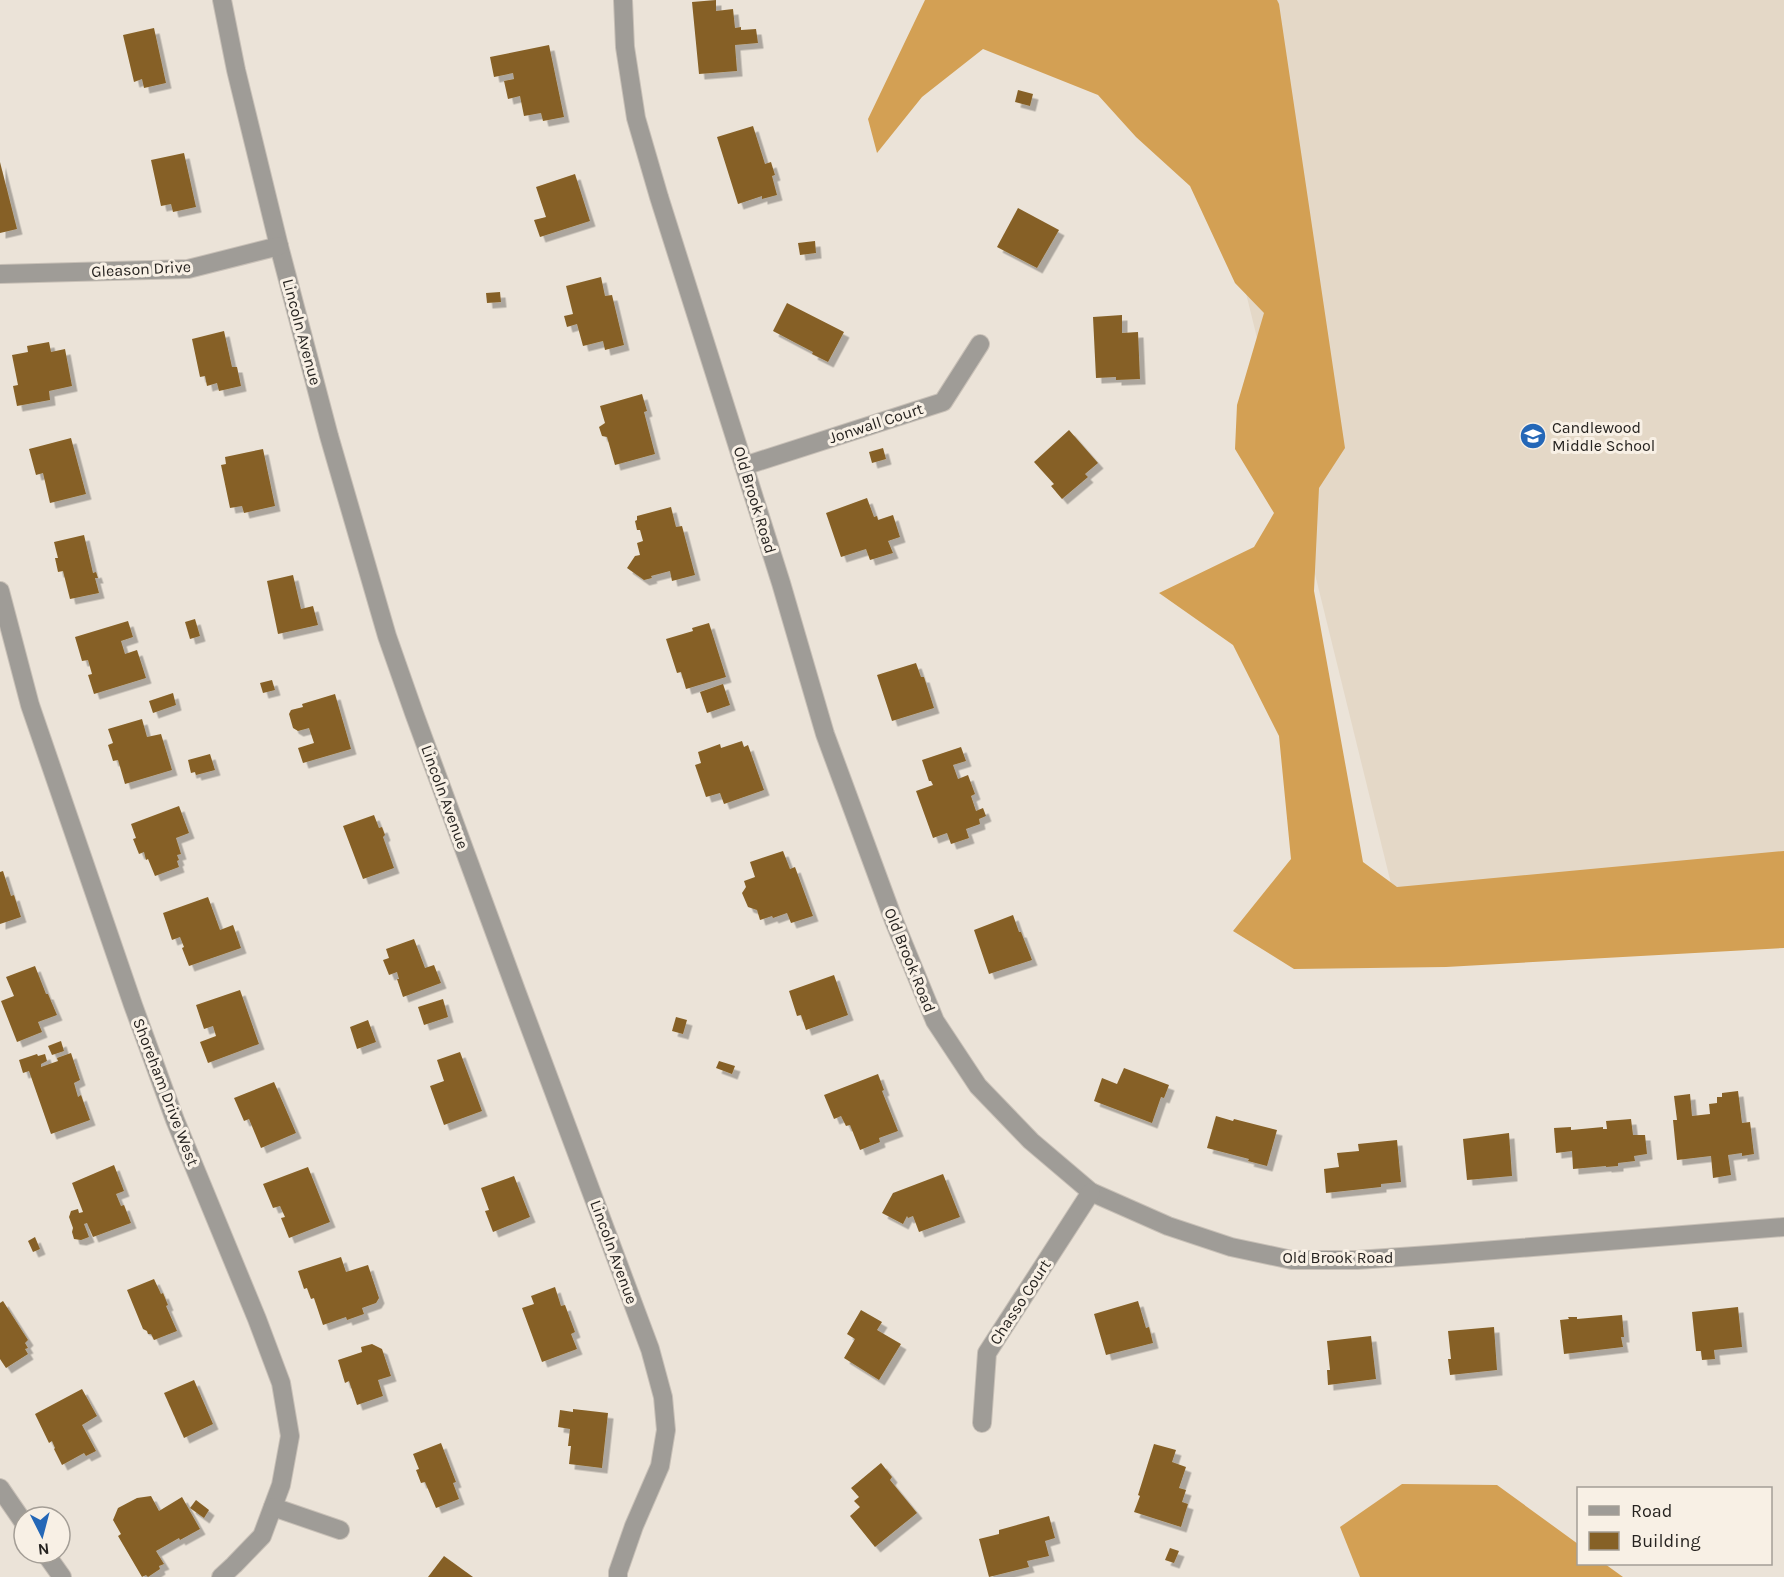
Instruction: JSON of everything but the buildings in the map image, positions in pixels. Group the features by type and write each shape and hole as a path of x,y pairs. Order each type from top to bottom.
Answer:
{"street":[{"name":"Lincoln Avenue","path":"222,0 236,70 279,246 329,435 387,636 496,937 650,1349 663,1397 666,1430 660,1466 634,1526 618,1577"},
{"name":"Old Brook Road","path":"623,0 625,47 636,118 781,583 825,734 894,921 935,1021 978,1086 1031,1141 1091,1192 1168,1226 1231,1247 1292,1260 1357,1260 1433,1255 1784,1227"},
{"name":"Gleason Drive","path":"0,274 188,269 279,246"},
{"name":"Jonwall Court","path":"744,466 943,402 980,344"},
{"name":"Shoreham Drive West","path":"0,591 30,705 133,1005 175,1120 281,1383 290,1436 281,1485 262,1536 221,1577"},
{"name":"Chasso Court","path":"982,1423 987,1353 1091,1192"},
{"path":"0,1488 12,1506"},
{"path":"273,1507 340,1530"}],"shaded area":[{"path":"925,0 1277,0 1345,448 1319,488 1314,591 1363,862 1397,887 1784,851 1784,948 1446,967 1294,969 1233,931 1291,859 1279,736 1233,645 1159,593 1254,547 1274,513 1235,449 1237,405 1264,313 1235,283 1190,186 1136,137 1098,95 983,49 922,97 877,153 868,119"},
{"name":"Candlewood Middle School","path":"1174,0 1784,0 1784,872 1397,908"},
{"path":"1402,1484 1497,1485 1577,1543 1577,1565 1606,1565 1623,1577 1360,1577 1340,1527"}],"place":[{"name":"Candlewood Middle School","path":"1533,436"}]}
